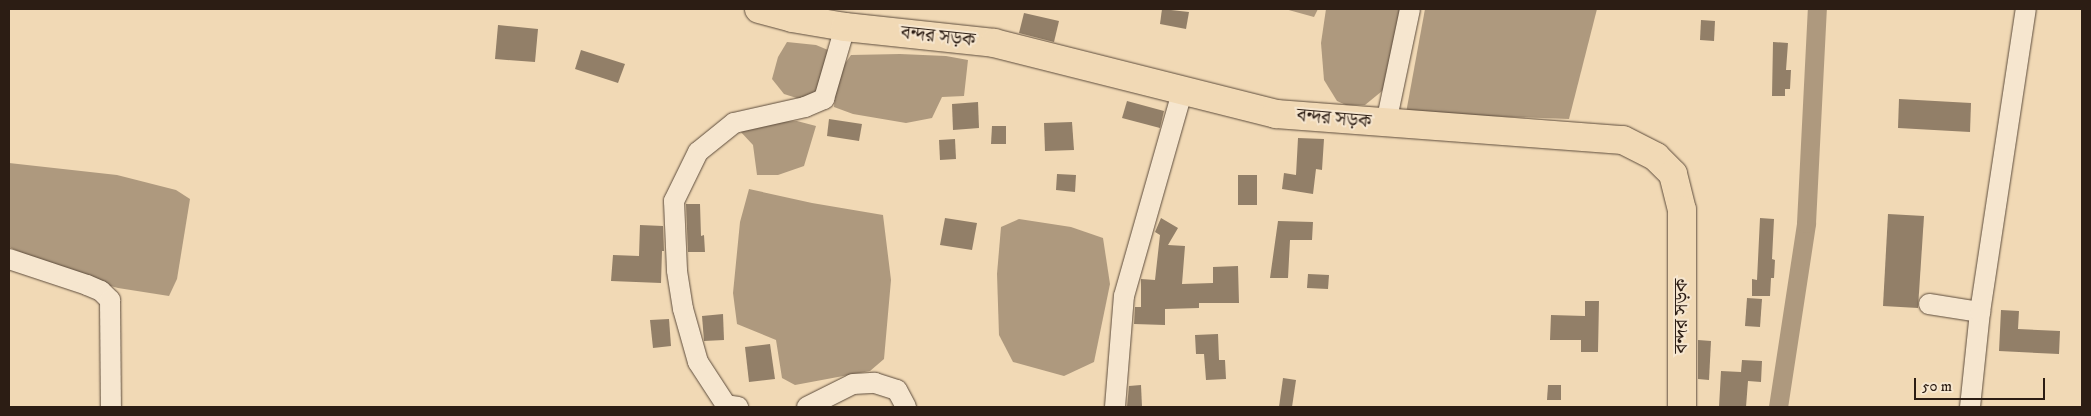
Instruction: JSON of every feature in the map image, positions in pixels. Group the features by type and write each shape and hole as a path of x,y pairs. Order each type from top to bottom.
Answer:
{"highway":[{"name":"বন্দর সড়ক","path":"759,9 796,14 845,27 994,43 1276,114 1623,140 1656,157 1673,174 1682,210 1682,407"}],"street":[{"path":"1386,123 1410,9"},
{"path":"1970,407 1980,312 2026,9"},
{"path":"738,407 726,405 698,362 682,309 677,270 674,201 698,152 734,123 805,107 824,99 845,27"},
{"path":"1115,407 1124,296 1182,89"},
{"path":"9,259 87,285 101,291 110,300 111,407"},
{"path":"1929,304 1980,312"},
{"path":"807,407 853,384 875,383 897,390 906,407"}],"shaded area":[{"path":"1285,9 1318,9 1314,17"},
{"path":"1326,9 1403,9 1387,87 1365,105 1346,105 1337,101 1324,80 1321,43"},
{"path":"1425,9 1597,9 1569,119 1406,113"},
{"path":"787,42 816,45 828,50 816,92 803,100 784,94 772,79 778,57"},
{"path":"900,54 946,56 968,60 964,96 942,97 932,118 906,123 853,114 834,107 837,75 851,55"},
{"path":"797,121 816,126 804,166 778,175 757,175 753,145 739,130 758,123"},
{"path":"9,163 117,175 176,190 190,199 177,279 169,296 118,288 71,275 9,247"},
{"path":"749,189 812,203 883,215 891,280 884,359 870,371 795,385 782,378 776,340 737,324 733,293 740,222"},
{"path":"1019,219 1071,227 1103,238 1110,284 1094,362 1064,376 1013,362 999,335 997,274 1001,227"}],"building":[{"path":"1162,9 1189,12 1186,29 1160,24"},
{"path":"1024,13 1059,21 1054,42 1019,33"},
{"path":"1701,20 1715,21 1714,41 1700,40"},
{"path":"498,25 538,29 535,62 495,59"},
{"path":"1773,42 1788,43 1786,70 1791,70 1790,89 1785,89 1785,96 1772,96"},
{"path":"581,50 625,64 618,83 575,69"},
{"path":"1899,99 1971,103 1970,132 1898,128"},
{"path":"1127,101 1164,111 1160,128 1122,118"},
{"path":"978,102 979,128 953,130 952,104"},
{"path":"829,119 862,124 859,141 827,136"},
{"path":"1072,122 1074,150 1045,151 1044,123"},
{"path":"992,126 1006,126 1006,144 991,144"},
{"path":"1298,138 1324,139 1322,170 1316,169 1313,194 1282,189 1284,173 1296,175"},
{"path":"955,139 956,159 940,160 939,140"},
{"path":"1057,174 1076,175 1075,192 1056,190"},
{"path":"1238,175 1257,175 1257,205 1238,205"},
{"path":"686,204 700,204 701,236 704,235 705,252 688,252"},
{"path":"1888,214 1924,216 1918,308 1883,306"},
{"path":"945,218 977,223 972,250 940,245"},
{"path":"1161,218 1178,228 1168,245 1185,246 1182,284 1213,283 1213,267 1238,266 1239,303 1199,303 1199,308 1165,309 1165,325 1134,324 1135,307 1141,307 1141,279 1155,280 1160,235 1155,232"},
{"path":"1760,218 1774,219 1772,259 1775,260 1770,296 1752,296 1752,279 1757,280"},
{"path":"1278,221 1313,222 1312,240 1290,240 1288,278 1270,278"},
{"path":"640,225 663,226 664,251 662,251 661,283 611,281 613,255 639,256"},
{"path":"1308,274 1329,275 1328,289 1307,288"},
{"path":"1747,298 1762,299 1760,327 1745,326"},
{"path":"1585,301 1599,301 1598,352 1581,352 1581,340 1550,340 1551,315 1585,316"},
{"path":"2001,310 2019,311 2018,329 2060,331 2059,354 1999,351"},
{"path":"723,314 724,340 704,341 702,316"},
{"path":"669,319 671,346 653,348 650,320"},
{"path":"1218,334 1219,360 1225,360 1226,379 1206,380 1204,354 1196,354 1195,335"},
{"path":"1698,340 1711,341 1709,380 1698,379"},
{"path":"770,344 775,379 749,382 745,347"},
{"path":"1742,360 1762,361 1761,382 1748,381 1746,407 1719,407 1721,371 1741,372"},
{"path":"1283,378 1296,380 1292,407 1279,407"},
{"path":"1141,385 1142,407 1127,407 1129,386"},
{"path":"1548,385 1561,385 1561,400 1547,400"}],"waterway":[{"path":"1778,407 1806,223 1817,9"}]}
